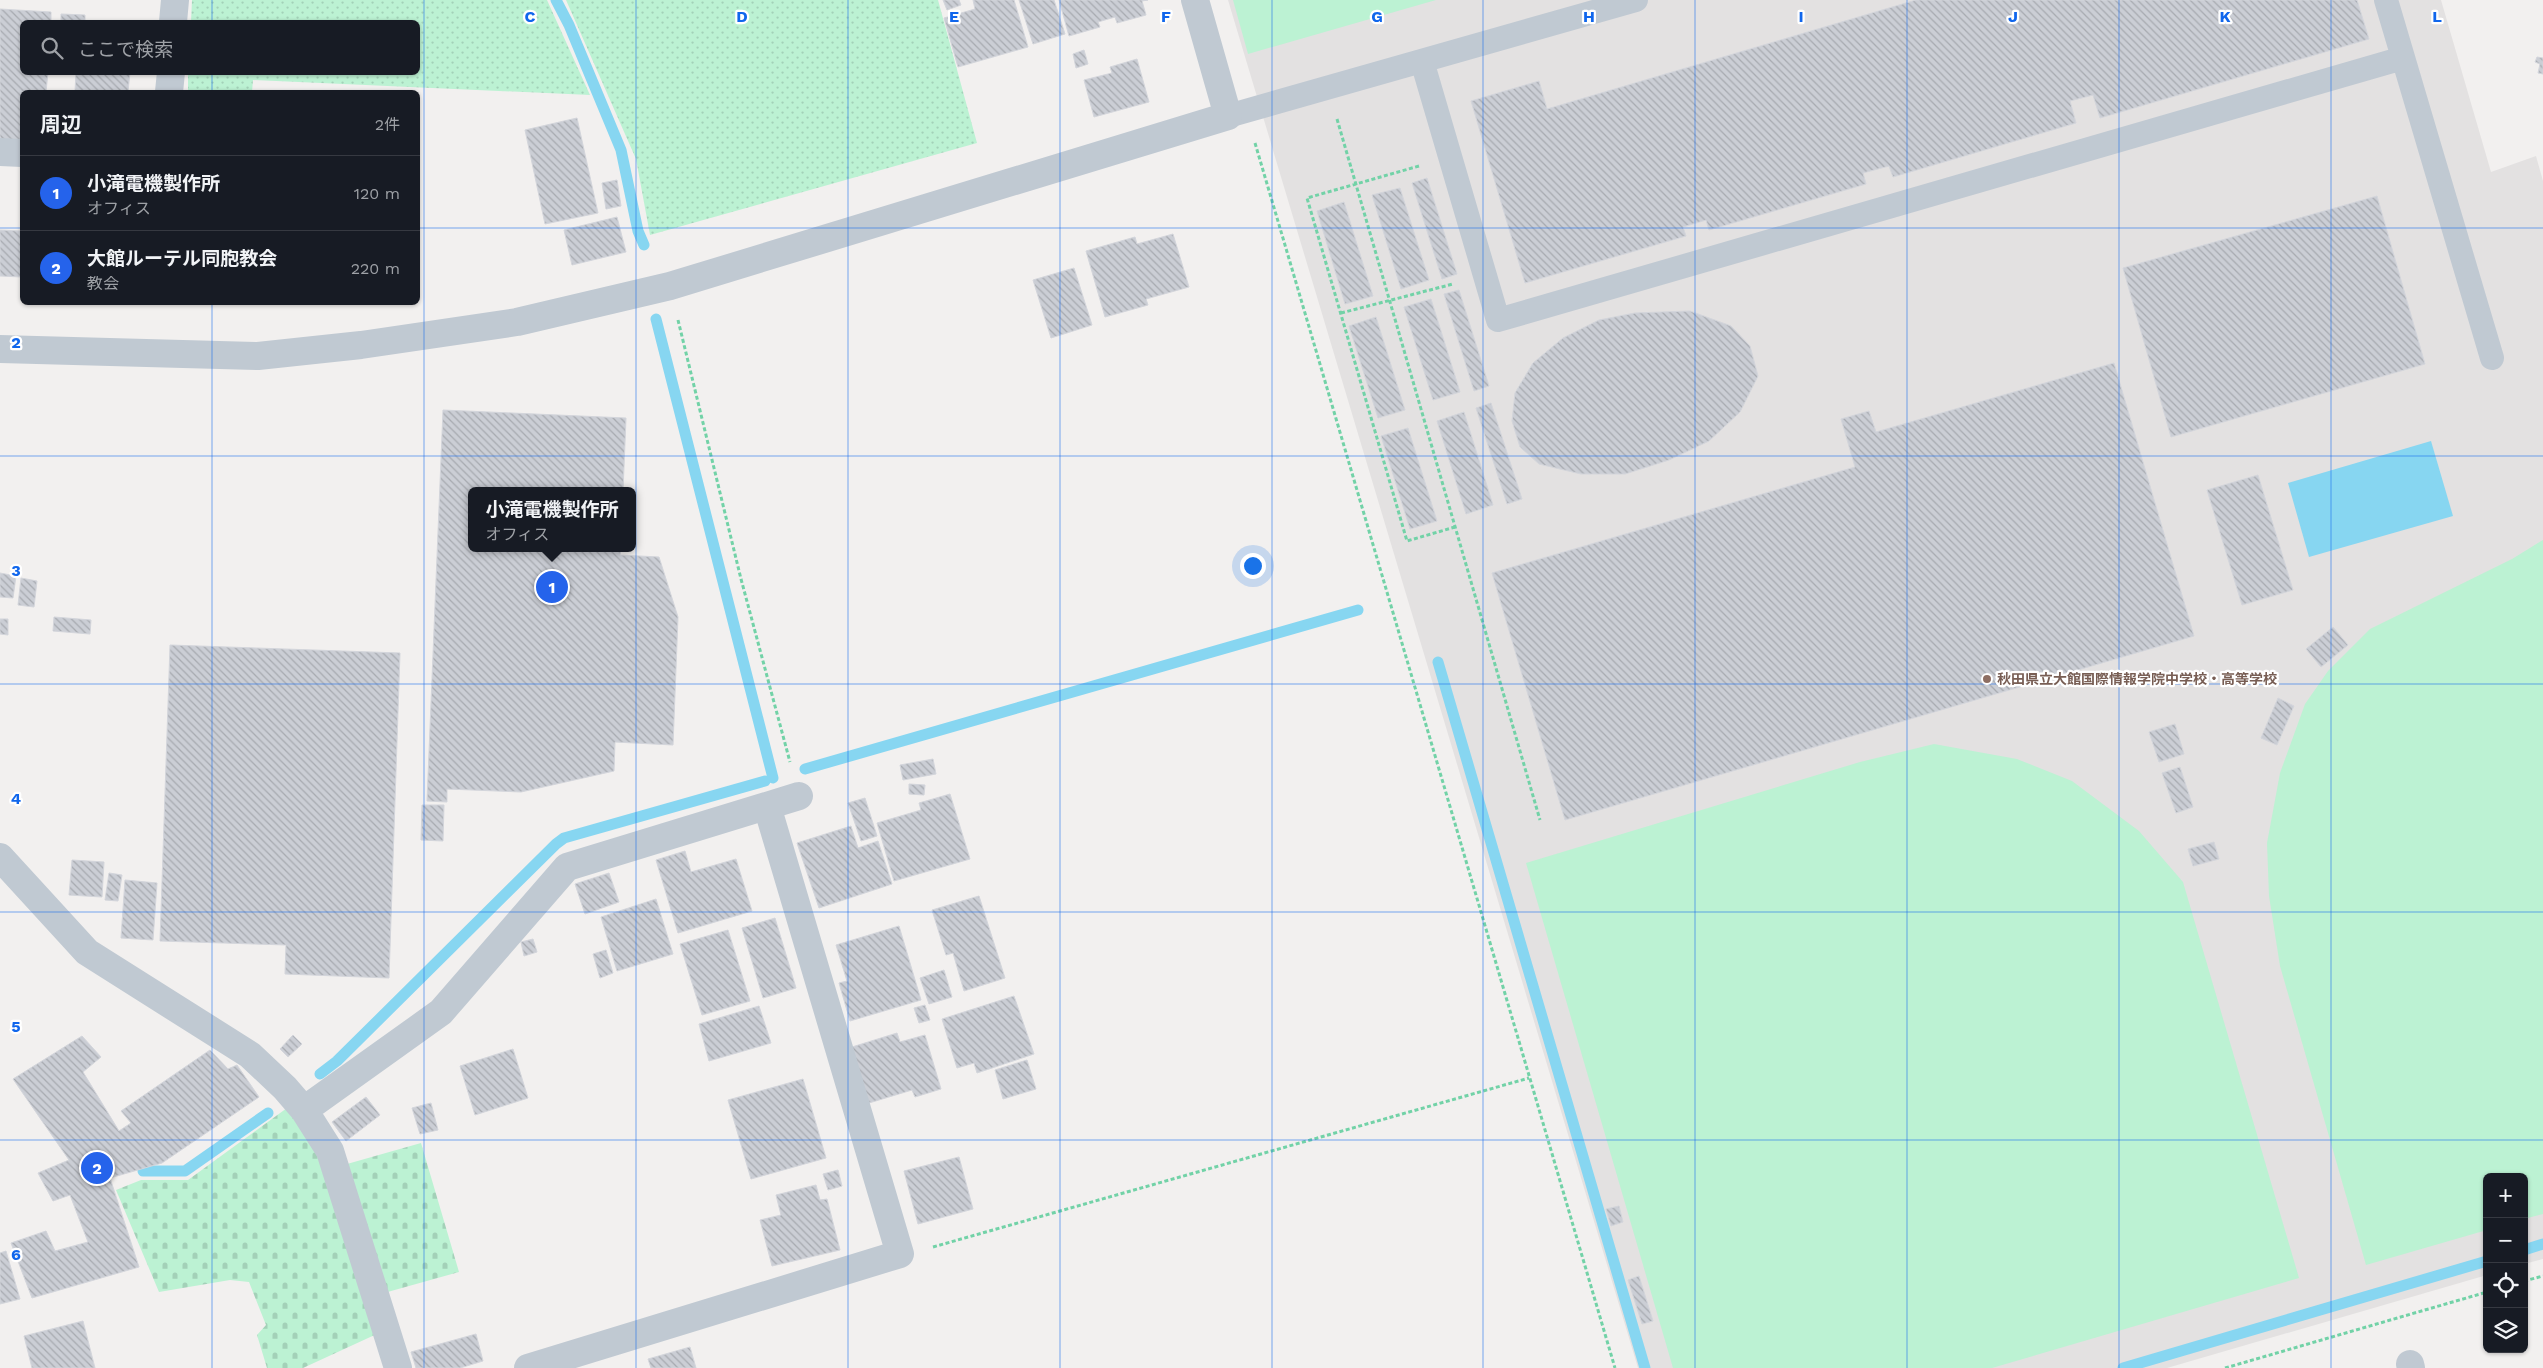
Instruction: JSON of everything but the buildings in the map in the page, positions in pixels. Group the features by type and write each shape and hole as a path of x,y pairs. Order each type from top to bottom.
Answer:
{"street":[{"path":"173,20 174,0"},
{"path":"0,349 258,356 371,344 517,322 670,286 1236,114 1195,0"},
{"path":"169,90 170,75"},
{"path":"0,152 20,153"},
{"path":"304,1110 441,1012 567,867 799,796"},
{"path":"528,1368 900,1254 767,806"},
{"path":"0,857 87,952 250,1055 285,1088 304,1110 330,1151 398,1368"}],"lane":[{"path":"1236,114 1636,0"},
{"path":"2386,0 2492,358"},
{"path":"1422,61 1498,320 2404,58"}],"path":[{"path":"1328,87 1540,820"},
{"path":"1236,114 1529,1078 1614,1368"},
{"path":"1450,157 1307,198 1407,541 1455,527"},
{"path":"1340,313 1485,275"},
{"path":"670,286 742,579 799,796"},
{"path":"900,1254 924,1250 1529,1078"},
{"path":"2528,1281 2543,1276"},
{"path":"2225,1368 2483,1293"}],"shaded area":[{"name":"秋田県立大館国際情報学院中学校・高等学校","path":"1228,0 2441,0 2491,172 2536,156 2543,181 2543,1259 2528,1263 2528,1173 2483,1173 2483,1276 2167,1368 1638,1368"}],"green space":[{"path":"192,0 547,0 590,95 253,80 252,90 188,90 188,75 420,75 420,20 191,20"},
{"path":"566,0 938,0 977,143 650,235 636,159"},
{"path":"1233,0 1436,0 1248,54"},
{"path":"2543,540 2543,1214 2528,1218 2528,1173 2483,1173 2483,1231 2366,1265 2280,966 2269,896 2267,843 2280,773 2305,704 2328,671 2370,629 2512,559"},
{"path":"1934,744 2017,759 2072,781 2139,831 2183,882 2299,1278 1992,1368 1673,1368 1526,863 1860,762"},
{"path":"287,1108 320,1153 379,1333 303,1368 267,1368 257,1335 266,1325 249,1282 230,1280 159,1292 116,1190 141,1180 188,1180"},
{"path":"421,1143 459,1272 384,1293 347,1164"}],"water":[{"path":"2431,441 2453,516 2309,557 2288,483"}],"waterway":[{"path":"556,0 569,25 621,150 638,231 644,245"},
{"path":"656,319 773,778"},
{"path":"805,769 1358,610"},
{"path":"1438,662 1645,1368"},
{"path":"320,1074 337,1061 564,838 765,781"},
{"path":"143,1171 185,1171 268,1113"},
{"path":"2528,1249 2543,1244"},
{"path":"2123,1368 2483,1262"}],"place":[{"name":"小滝電機製作所","path":"552,587"},
{"name":"秋田県立大館国際情報学院中学校・高等学校","path":"1987,679"},
{"name":"大館ルーテル同胞教会","path":"97,1168"}]}
